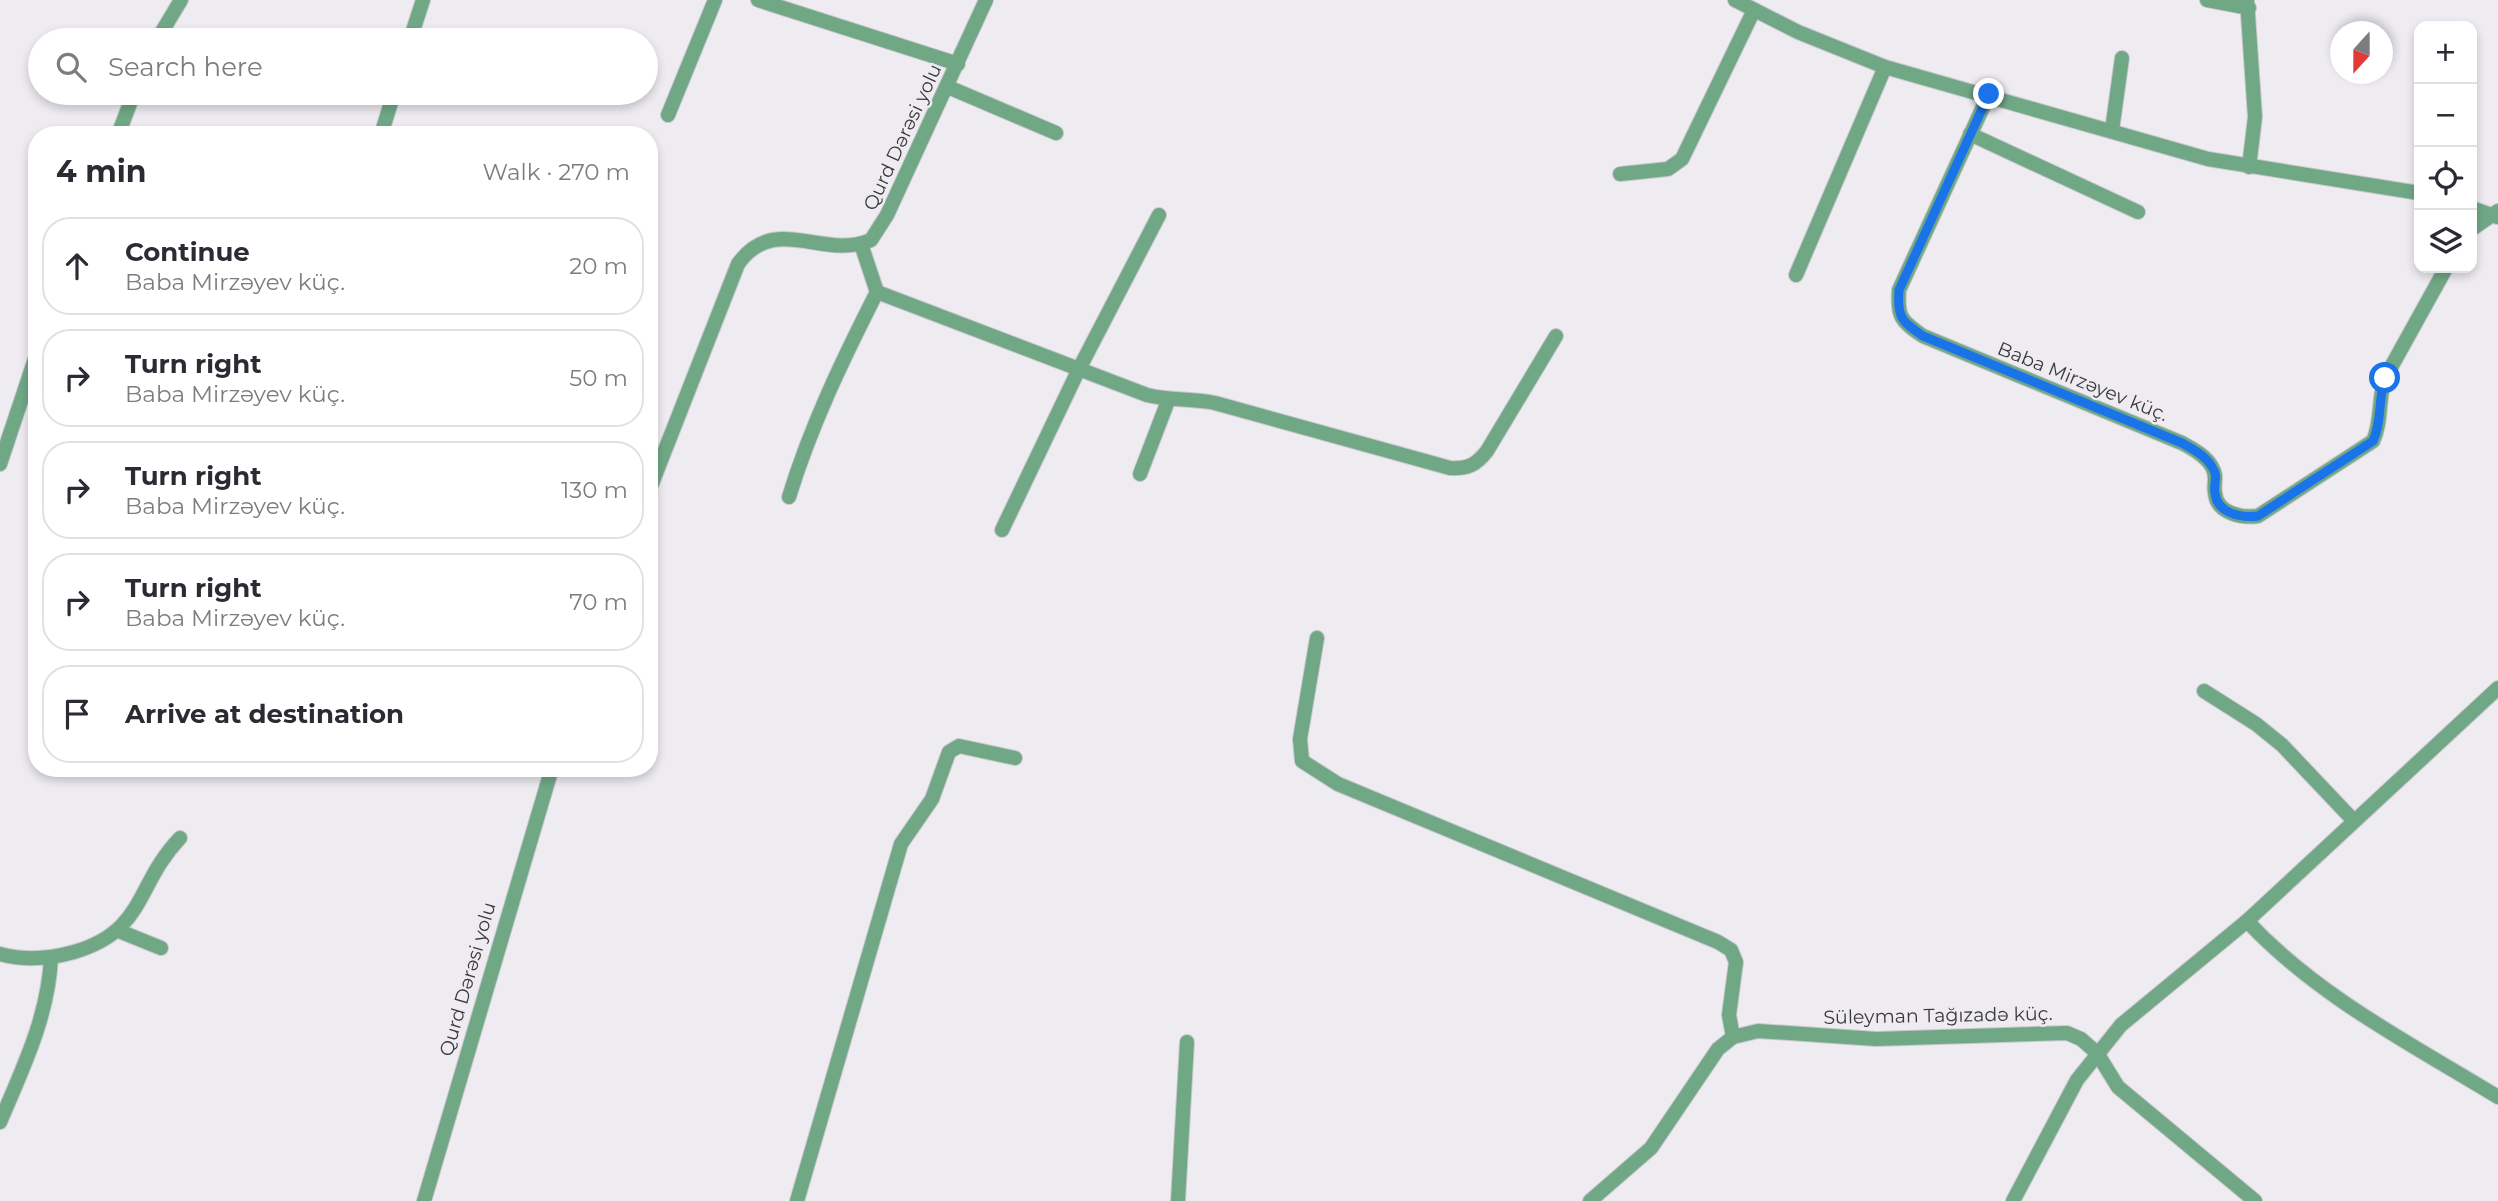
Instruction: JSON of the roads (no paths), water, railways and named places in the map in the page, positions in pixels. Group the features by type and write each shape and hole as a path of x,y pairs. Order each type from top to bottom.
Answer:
{"street":[{"path":"164,28 181,0"},
{"path":"415,28 423,0"},
{"path":"668,115 715,0"},
{"path":"758,0 958,64"},
{"name":"Qurd Dərəsi yolu","path":"861,244 878,232 948,87 986,0"},
{"path":"1735,0 1798,33 1885,67 1989,94 2208,159 2414,192"},
{"path":"2207,0 2248,4 2255,117 2249,167"},
{"path":"1620,174 1668,169 1682,159 1754,10"},
{"path":"2112,130 2122,58"},
{"path":"1796,275 1885,67"},
{"path":"948,87 1056,133"},
{"name":"Baba Mirzəyev küç.","path":"1989,94 1899,290 1898,309 1904,323 1923,336 2182,443 2211,465 2217,476 2214,493 2217,501 2227,512 2242,518 2258,516 2373,441 2378,430 2381,391 2385,378 2443,273"},
{"path":"121,126 129,105"},
{"path":"384,126 390,105"},
{"path":"1970,134 2138,212"},
{"path":"2477,209 2496,214"},
{"path":"2477,226 2496,214"},
{"path":"1002,530 1079,369 1159,215"},
{"path":"658,468 738,264 748,250 762,241 777,238 843,246 861,244 877,292 831,382 805,444 789,497"},
{"path":"877,292 1168,401 1196,399 1214,403 1438,465 1465,468 1478,463 1487,452 1556,336"},
{"path":"0,461 28,379"},
{"path":"1140,474 1168,401"},
{"path":"1317,638 1300,738 1302,761 1338,784 1718,942 1731,950 1735,962 1729,1015 1733,1037 1718,1049 1651,1148 1590,1201"},
{"path":"2013,1201 2077,1080 2096,1052 2121,1025 2246,921 2498,688"},
{"path":"2204,691 2256,724 2282,745 2354,821"},
{"path":"797,1201 901,844 932,800 949,752 959,746 1015,758"},
{"name":"Qurd Dərəsi yolu","path":"424,1201 483,992 549,777"},
{"path":"0,954 18,959 51,958 94,946 119,932 131,916 163,855 180,838"},
{"path":"2246,921 2274,950 2313,981 2498,1097"},
{"path":"119,932 161,948"},
{"path":"0,1122 42,1017 50,986 51,958"},
{"name":"Süleyman Tağızadə küç.","path":"1733,1037 1758,1031 1876,1039 2067,1033 2081,1039 2096,1052 2118,1087 2255,1201"},
{"path":"1178,1201 1187,1042"}]}
